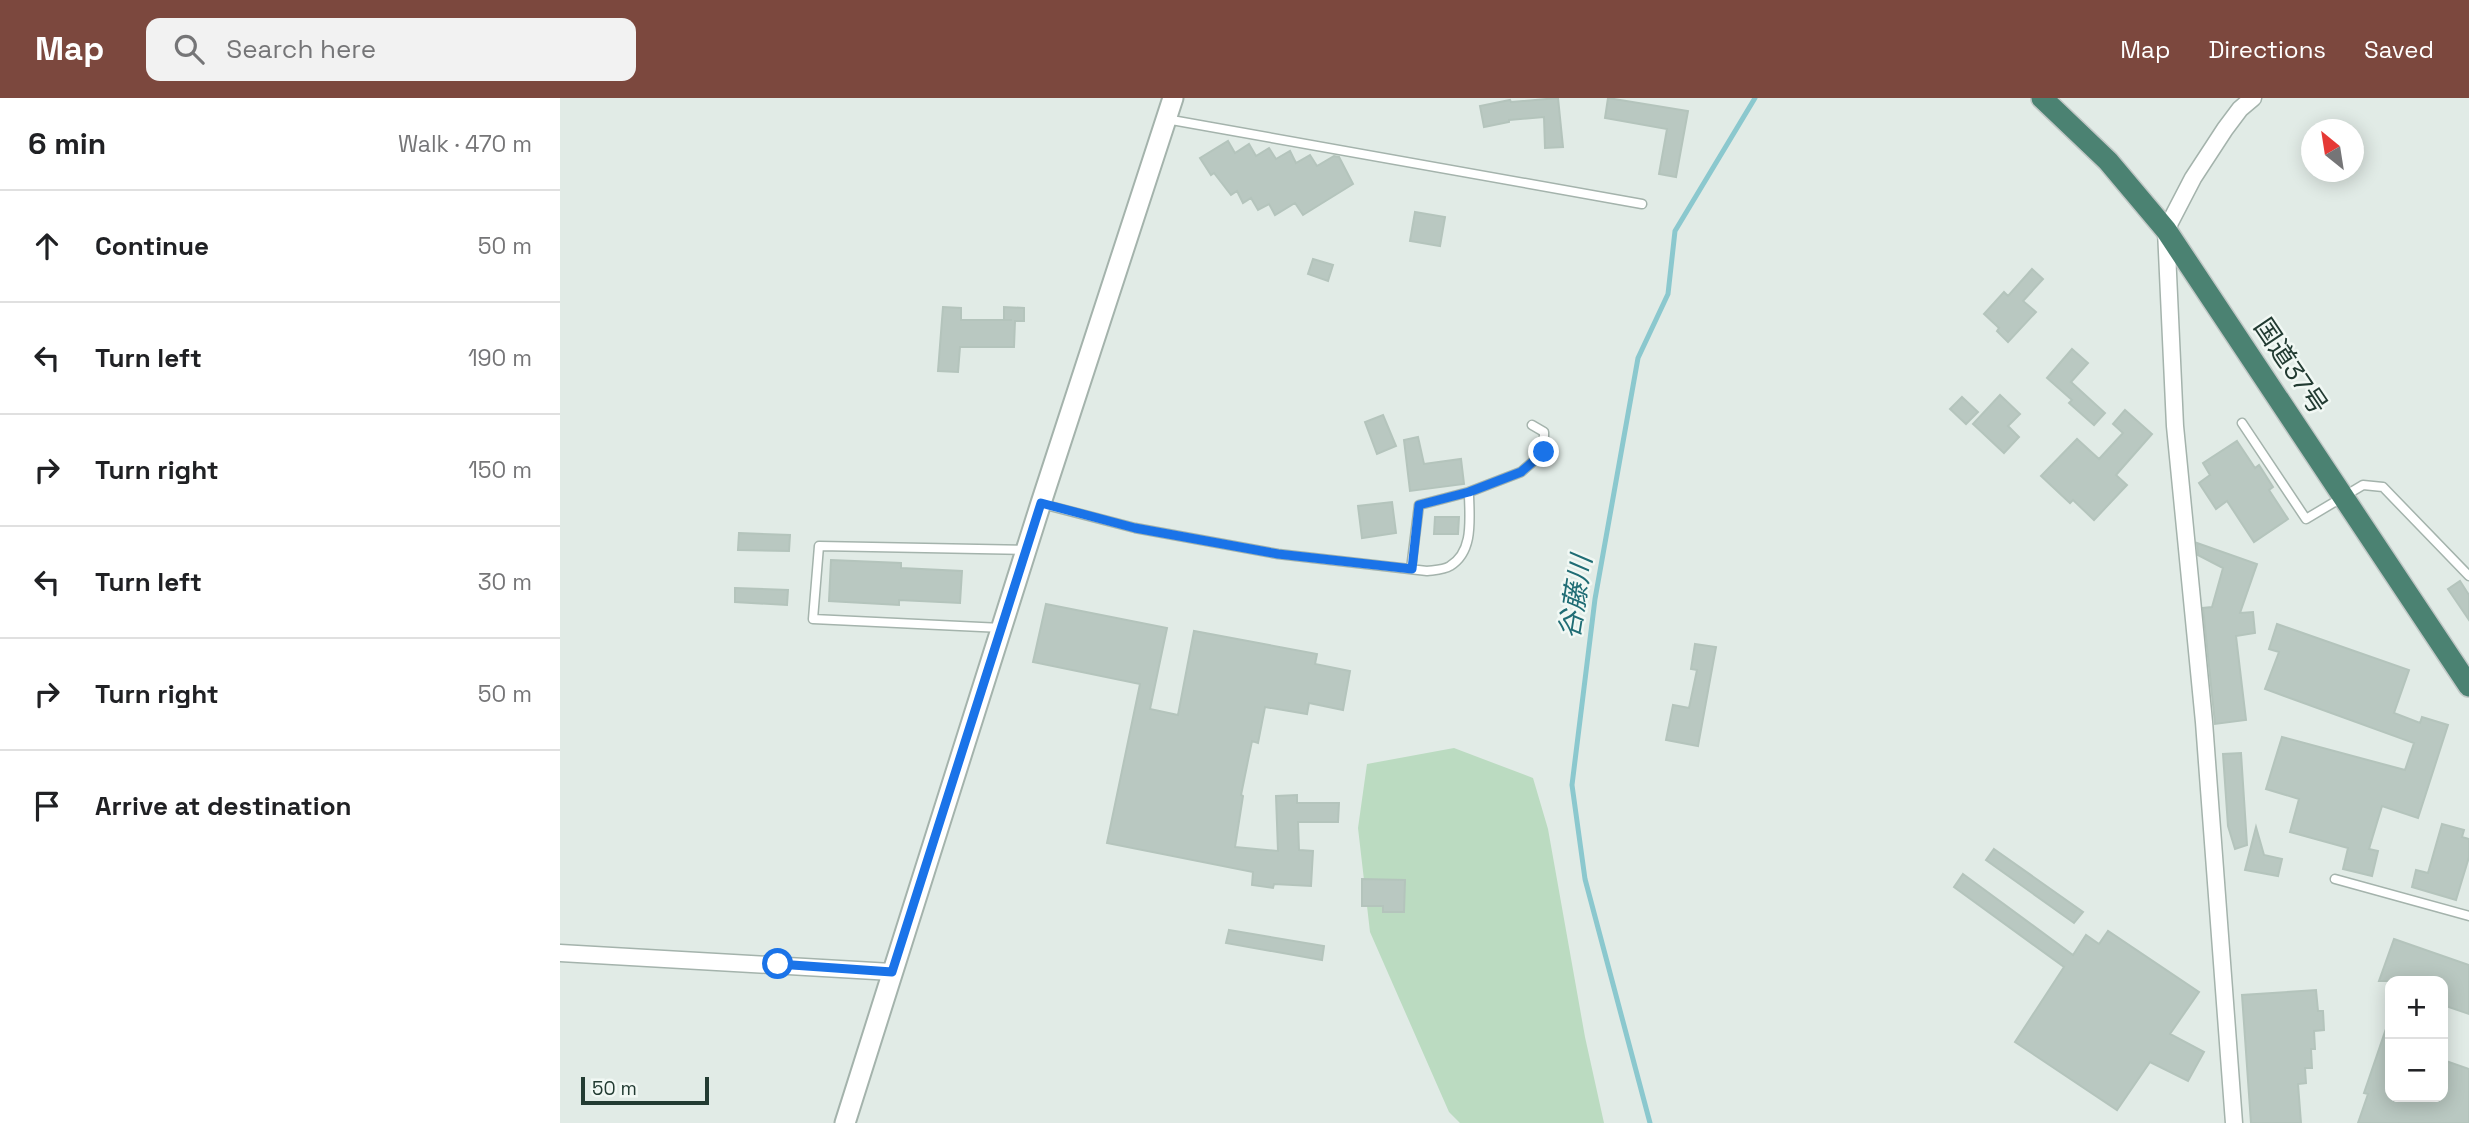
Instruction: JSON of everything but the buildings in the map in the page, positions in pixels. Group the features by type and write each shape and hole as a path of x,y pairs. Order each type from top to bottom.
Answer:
{"highway":[{"name":"国道37号","path":"2042,98 2108,161 2166,230 2469,685"}],"street":[{"path":"845,1123 1041,503 1173,98"},
{"path":"2234,1123 2204,722 2175,426 2166,230 2193,178 2225,129 2240,109 2253,98"},
{"path":"560,953 892,972"}],"lane":[{"path":"1166,119 1642,204"},
{"path":"2242,424 2306,519 2363,485 2383,487 2469,576"},
{"path":"1412,569 1419,505 1469,492 1521,472 1544,452 1544,432 1532,425"},
{"path":"1041,503 1135,528 1278,554 1427,571 1449,567 1464,551 1469,532 1469,492"},
{"path":"1002,628 813,620 819,546 1026,550"},
{"path":"2334,879 2469,916"}],"green space":[{"path":"1454,748 1533,778 1548,829 1585,1037 1604,1123 1460,1123 1449,1112 1370,932 1358,828 1367,764"}],"waterway":[{"name":"谷藤川","path":"1650,1123 1585,879 1572,785 1595,599 1638,358 1668,294 1675,231 1755,98"}],"route":[{"path":"778,964 892,972 1041,503 1135,528 1278,554 1412,569 1419,505 1469,492 1521,472 1544,452"}]}
